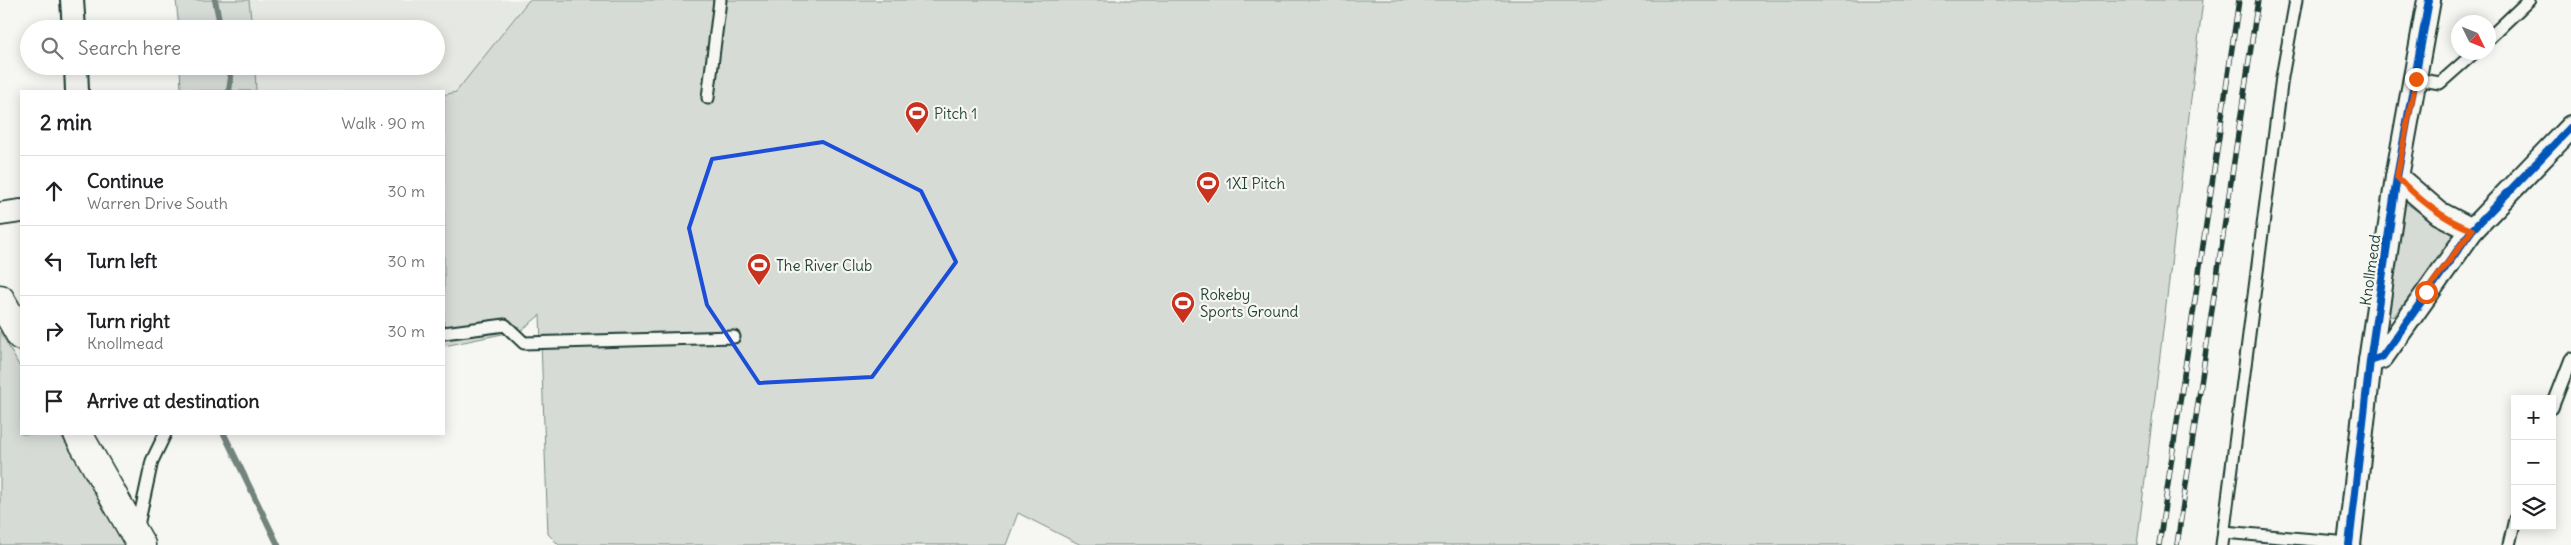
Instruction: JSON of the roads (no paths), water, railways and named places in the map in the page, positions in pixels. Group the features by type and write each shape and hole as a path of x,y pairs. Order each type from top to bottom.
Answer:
{"main road":[{"path":"0,299 20,334"},
{"path":"79,435 139,540"}],"street":[{"path":"72,0 73,20"},
{"name":"Knollmead","path":"2349,544 2370,361 2397,177 2429,0"},
{"path":"76,75 77,90"},
{"path":"2370,361 2382,357 2472,230 2571,127"},
{"path":"2397,177 2438,213 2472,230"},
{"path":"0,214 20,211"}],"lane":[{"path":"708,98 720,0"},
{"path":"2222,545 2282,77 2296,0"},
{"path":"2496,32 2530,0"},
{"path":"2416,79 2440,83 2466,60"},
{"path":"445,333 505,324 524,343 734,337"},
{"path":"2556,398 2571,360"},
{"path":"139,540 152,462 165,435"},
{"path":"2509,545 2512,530"},
{"path":"2224,532 2349,544"}],"waterway":[{"path":"215,0 219,20"},
{"path":"229,90 230,75"},
{"path":"224,435 278,545"}],"railway":[{"path":"2159,545 2239,0"},
{"path":"2177,545 2258,0"}],"place":[{"name":"Pitch 1","path":"917,134"},
{"name":"1XI Pitch","path":"1208,204"},
{"name":"The River Club","path":"759,286"},
{"name":"Rokeby Sports Ground","path":"1183,324"}]}
